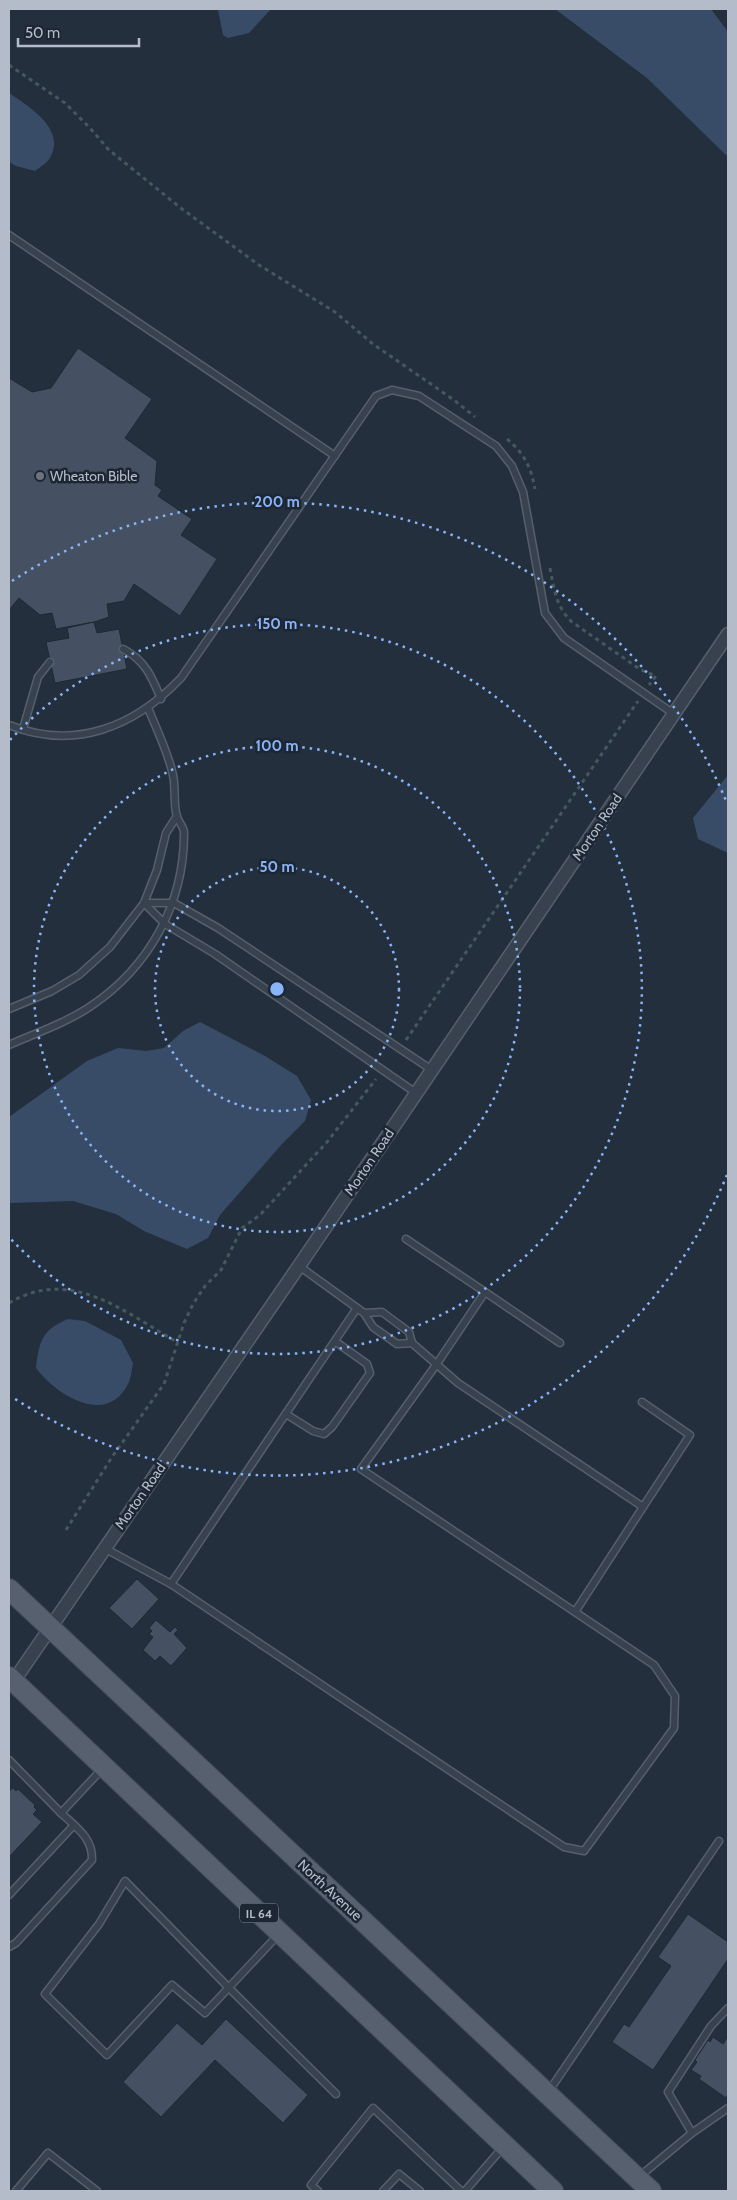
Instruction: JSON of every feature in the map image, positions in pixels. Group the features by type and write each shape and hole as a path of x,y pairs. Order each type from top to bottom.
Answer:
{"main road":[{"name":"North Avenue","path":"9,1589 644,2185"},
{"name":"IL 64","path":"10,1682 104,1767 553,2191"}],"street":[{"name":"Morton Road","path":"10,1682 299,1266 728,634"}],"lane":[{"path":"9,235 335,456"},
{"path":"9,725 47,735 76,736 109,728 148,708 161,699 181,678 376,396 392,390 420,396 496,446 512,466 523,492 545,613 564,638 674,714"},
{"path":"123,649 135,656 148,670 161,699"},
{"path":"23,729 38,678 50,662"},
{"path":"9,1045 62,1022 90,1006 118,986 148,953 174,904 185,831 177,816 167,753 148,708"},
{"path":"9,1009 52,991 79,975 110,947 144,903 157,870 166,833 177,816"},
{"path":"144,903 174,904 218,928 432,1070"},
{"path":"144,903 165,924 215,954 416,1093"},
{"path":"406,1239 560,1343"},
{"path":"299,1266 364,1313 373,1327 398,1344 412,1344"},
{"path":"104,1548 171,1584 564,1847 584,1851 674,1728 675,1696 654,1665 361,1469 436,1365 484,1292"},
{"path":"171,1584 336,1342 357,1308"},
{"path":"364,1313 382,1312 409,1332 412,1344 458,1383 643,1507"},
{"path":"286,1414 313,1431 324,1434 332,1427 370,1373 367,1364 336,1342"},
{"path":"575,1612 690,1435 642,1402"},
{"path":"9,1760 83,1834 92,1848 92,1860 16,1942 9,1947"},
{"path":"61,1813 104,1767"},
{"path":"9,1895 74,1825"},
{"path":"547,2094 719,1841"},
{"path":"280,1933 229,1988 205,2013 172,1985 107,2055 45,1994 99,1924 125,1881 229,1988 336,2094"},
{"path":"692,2133 668,2092 712,2026 728,2008"},
{"path":"318,2191 311,2185 373,2108 463,2191 504,2145"},
{"path":"644,2185 692,2133 728,2108"},
{"path":"16,2191 48,2153 97,2191"},
{"path":"384,2191 399,2174 420,2191"}],"path":[{"path":"9,65 65,103 108,150 182,209 268,270 329,308 373,344 454,400 478,420"},
{"path":"505,438 527,461 537,499"},
{"path":"399,1049 656,676 641,670 565,615 557,599 549,562"},
{"path":"66,1530 112,1457 164,1384 170,1372 177,1342 193,1304 204,1286 221,1270 242,1228 260,1215 327,1142 382,1070"},
{"path":"9,1304 32,1292 58,1289 84,1292 118,1307 177,1342"}],"water":[{"path":"218,9 271,9 249,33 228,38 223,35"},
{"path":"555,9 711,9 728,32 728,157 647,78"},
{"path":"9,93 43,120 50,128 53,137 54,147 50,158 35,171 9,162"},
{"path":"728,775 728,853 698,839 693,818"},
{"path":"200,1022 265,1056 297,1076 311,1100 305,1121 282,1144 220,1215 208,1238 187,1249 144,1231 116,1214 73,1201 9,1203 9,1117 87,1061 118,1048 146,1051 164,1048 183,1031"},
{"path":"68,1319 85,1321 121,1340 133,1363 129,1382 120,1396 108,1403 96,1405 82,1402 69,1396 56,1388 36,1368 43,1338 52,1328"}],"building":[{"path":"78,348 152,399 125,438 157,461 155,485 162,490 158,496 192,519 181,535 217,559 180,616 134,584 124,601 107,604 109,617 94,622 56,629 52,613 40,615 19,598 9,610 9,378 32,392 51,388"},
{"path":"94,622 97,633 119,629 127,669 55,683 46,642 69,638 67,628"},
{"path":"137,1579 159,1599 132,1629 109,1608"},
{"path":"156,1620 170,1632 175,1627 178,1630 174,1634 187,1648 171,1666 160,1656 155,1661 143,1650 153,1637 149,1634 152,1631 149,1628"},
{"path":"13,1788 16,1791 18,1789 35,1805 34,1807 37,1810 33,1814 42,1822 9,1857 9,1791"},
{"path":"688,1914 728,1942 728,1959 653,2070 612,2042 624,2024 629,2027 671,1966 658,1957"},
{"path":"226,2019 308,2095 283,2123 215,2060 161,2117 123,2082 177,2023 202,2045"},
{"path":"728,2036 728,2094 726,2098 699,2079 701,2076 691,2070 708,2040 710,2042 713,2037 723,2044"}],"place":[{"name":"Wheaton Bible","path":"40,476"}]}
